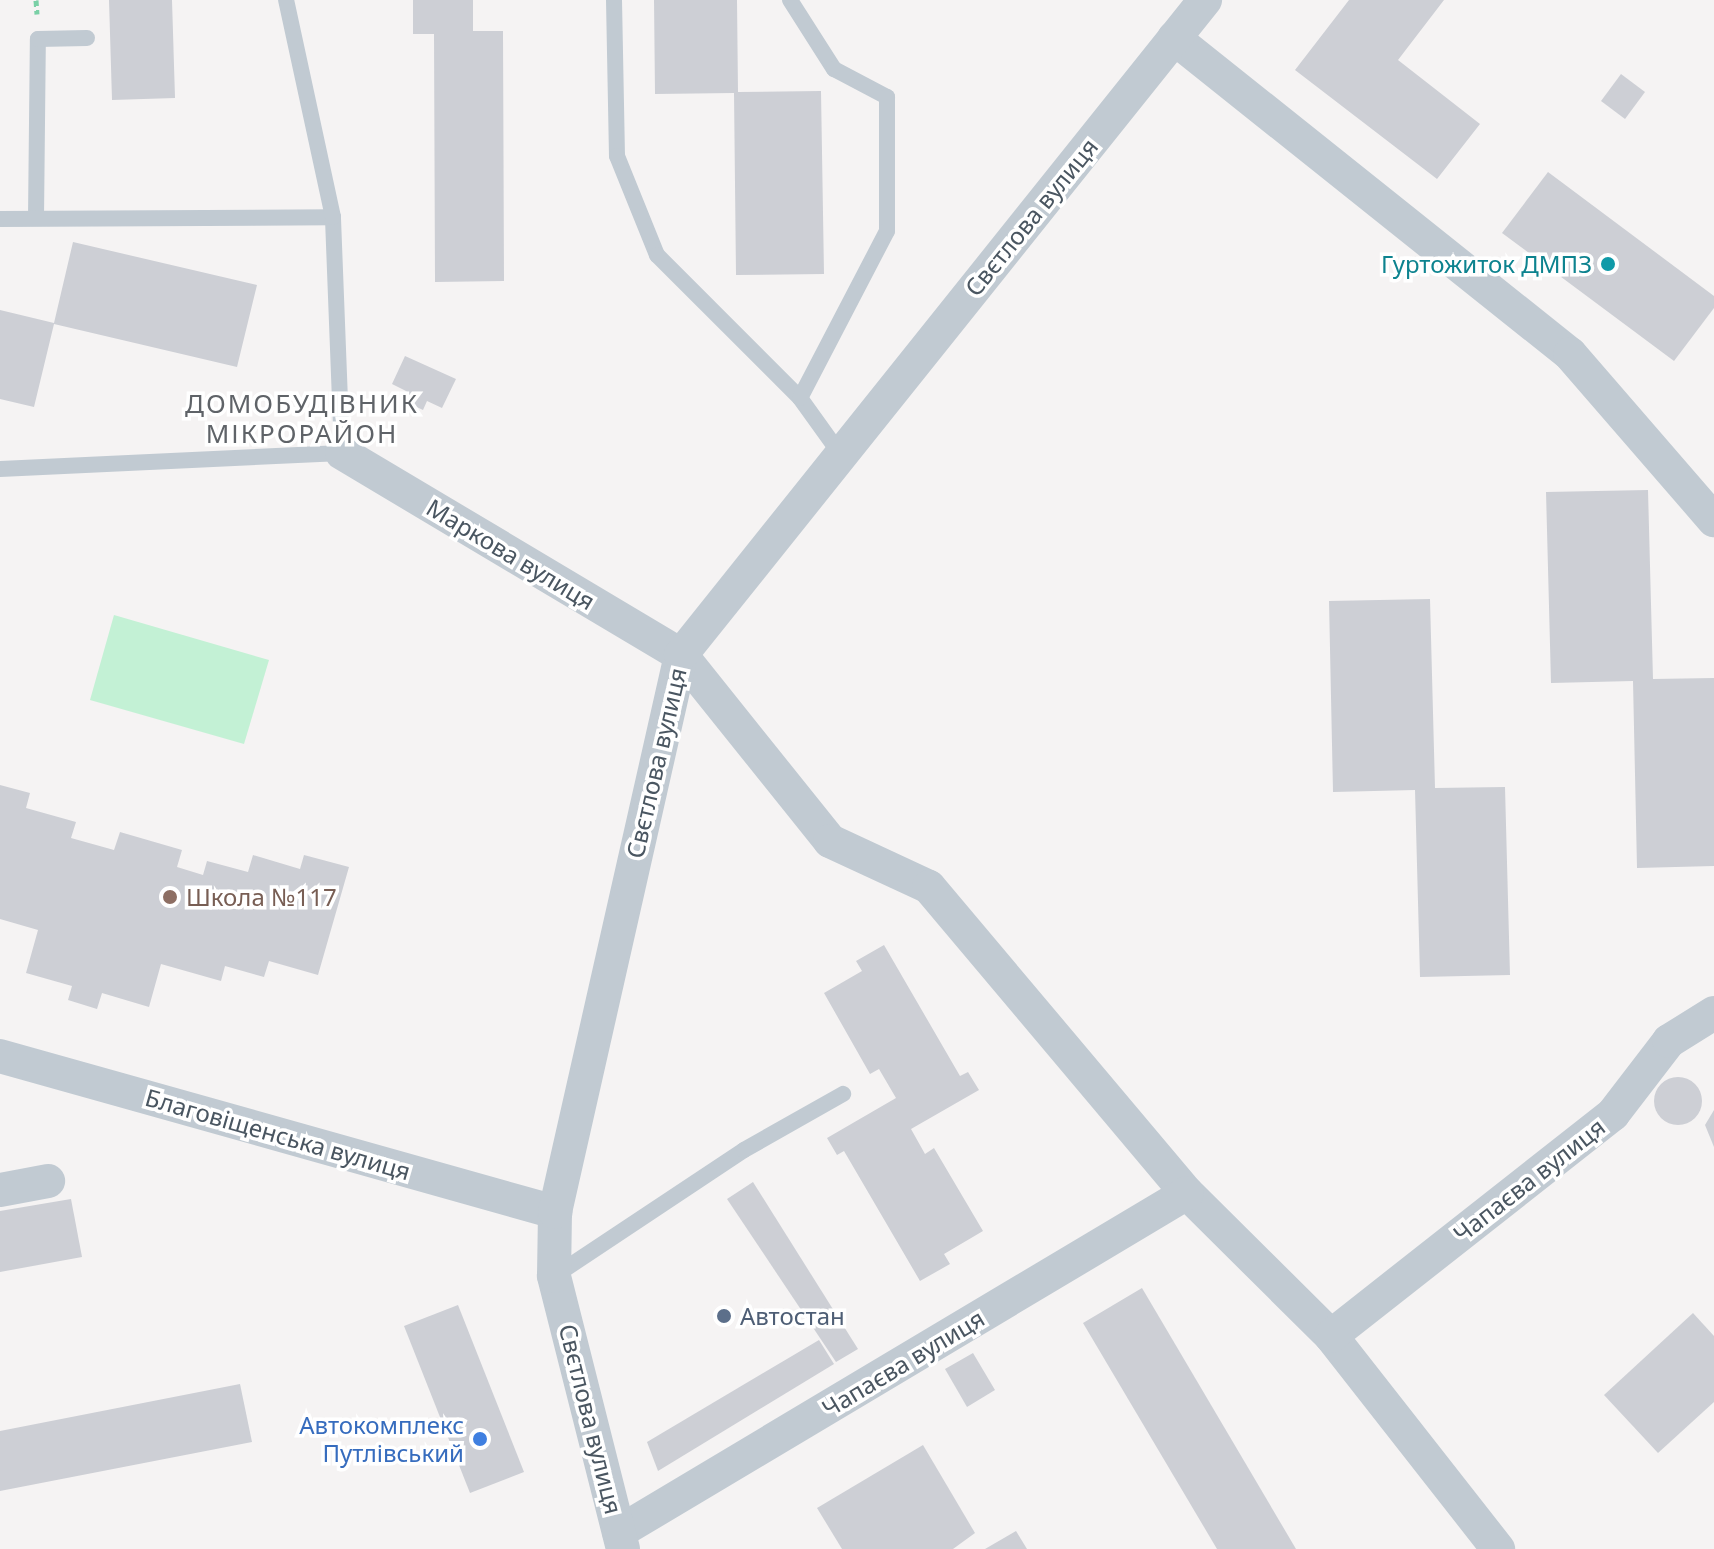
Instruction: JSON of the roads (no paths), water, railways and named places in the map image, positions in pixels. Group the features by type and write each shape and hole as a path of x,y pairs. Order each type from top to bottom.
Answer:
{"street":[{"name":"Свєтлова вулиця","path":"621,1541 554,1276 555,1212 681,655 1205,0"},
{"path":"1174,38 1570,354 1714,520"},
{"name":"Маркова вулиця","path":"342,453 681,655"},
{"path":"681,655 830,841 929,887 1187,1193 1331,1336 1498,1549"},
{"name":"Чапаєва вулиця","path":"1331,1336 1613,1114 1669,1041 1714,1013"},
{"name":"Благовіщенська вулиця","path":"0,1056 555,1212"},
{"path":"0,1190 48,1181"},
{"name":"Чапаєва вулиця","path":"621,1541 1187,1193"}],"lane":[{"path":"0,469 342,453 333,217 286,0"},
{"path":"614,0 617,156 657,255 800,398 841,455"},
{"path":"790,0 834,69 887,97 887,231 800,398"},
{"path":"36,218 38,39 87,38"},
{"path":"0,219 333,217"},
{"path":"554,1276 744,1150 843,1094"}],"place":[{"name":"Гуртожиток ДМПЗ","path":"1608,264"},
{"name":"Школа №117","path":"170,897"},
{"name":"Автостан","path":"724,1316"},
{"name":"Автокомплекс Путлівський","path":"480,1439"}],"district":[{"name":"ДОМОБУДІВНИК МІКРОРАЙОН","path":"302,419"}]}
